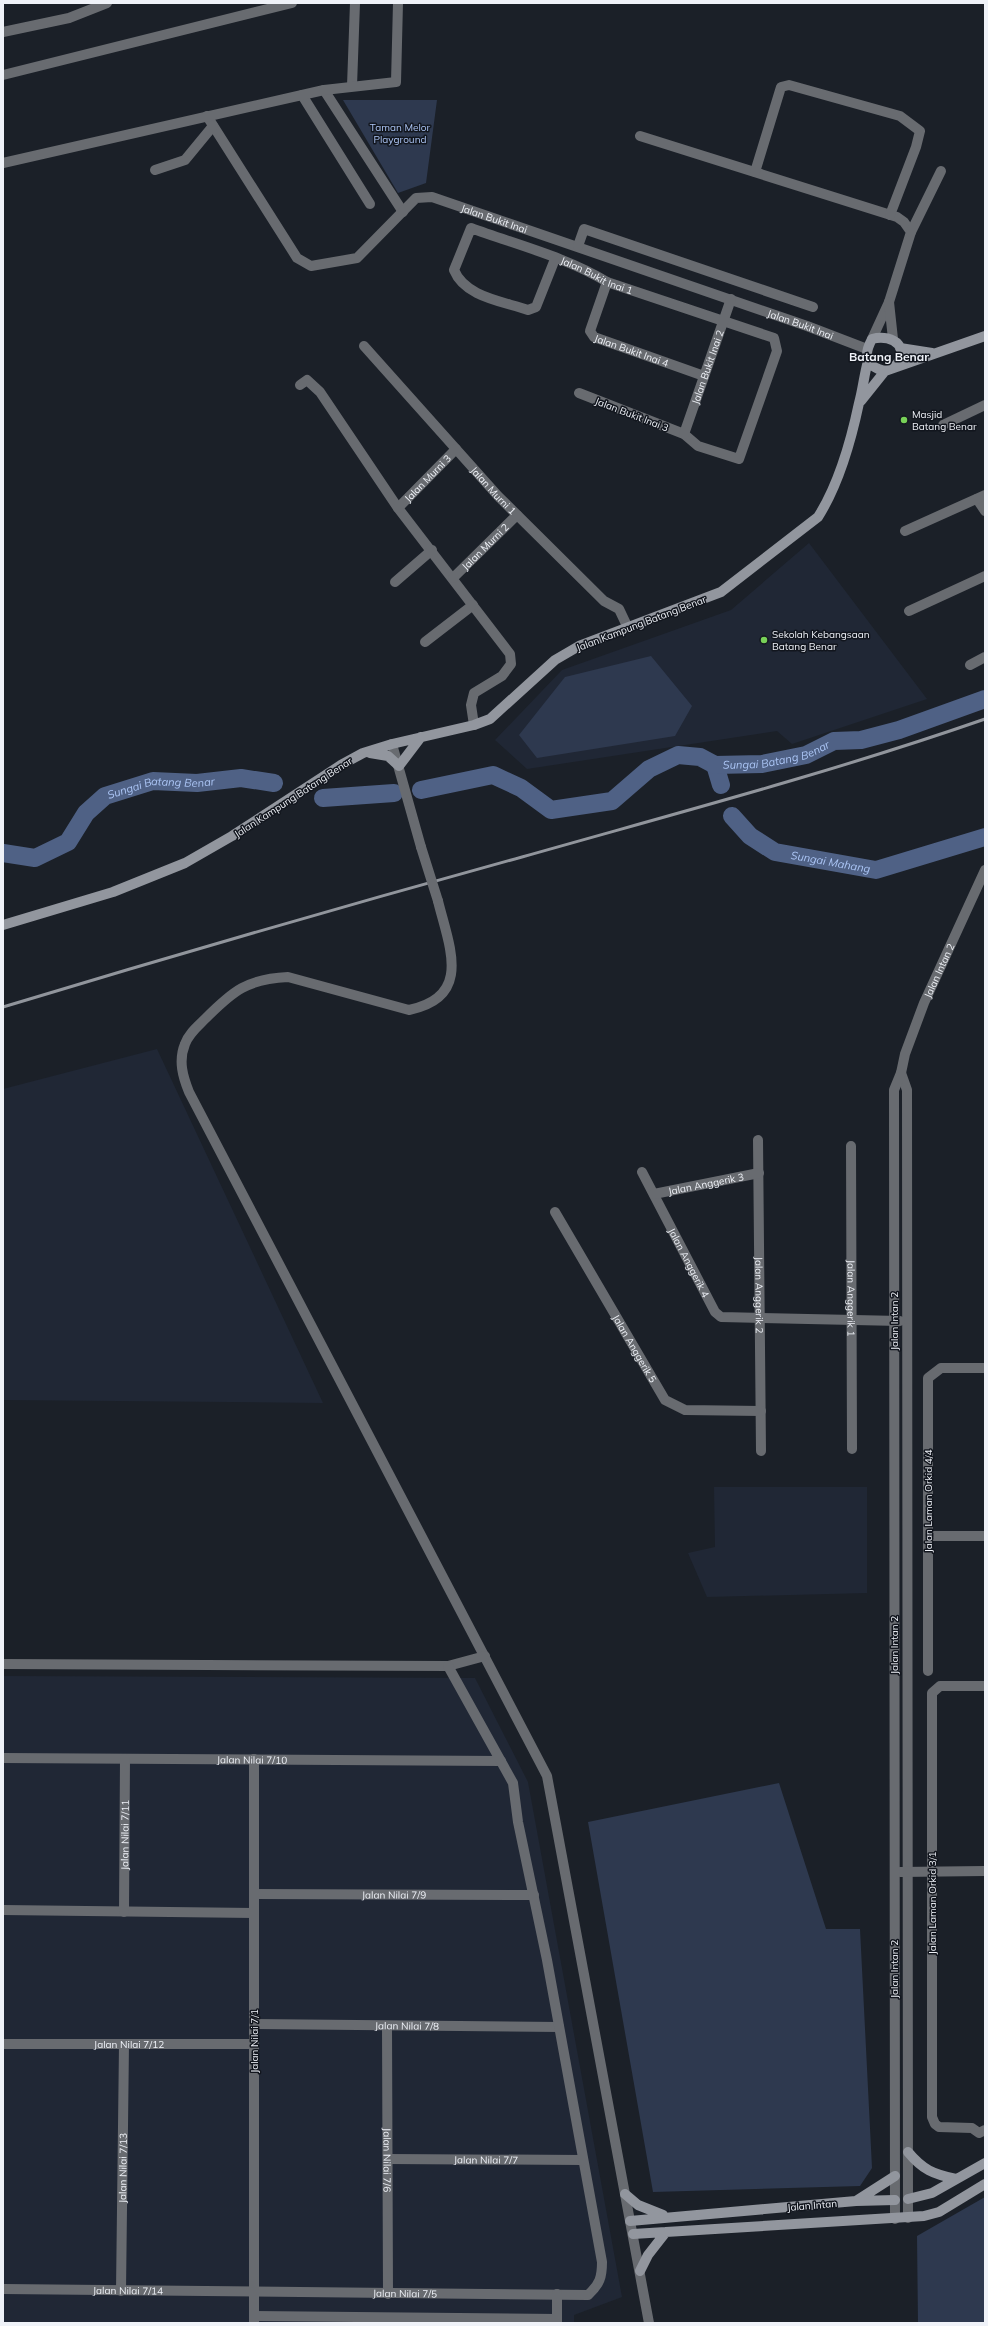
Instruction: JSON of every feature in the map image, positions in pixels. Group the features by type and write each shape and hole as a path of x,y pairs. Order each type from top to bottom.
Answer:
{"street":[{"path":"3,32 69,18 107,3"},
{"path":"3,75 292,3"},
{"path":"352,86 355,3"},
{"path":"3,163 324,90 396,82 398,3"},
{"path":"755,172 781,88 789,85 900,116 920,131 916,147 890,215"},
{"path":"324,90 403,212"},
{"path":"302,95 370,204"},
{"name":"Jalan Bukit Inai","path":"207,116 297,258 311,266 356,258 416,198 432,197 731,299 867,349"},
{"path":"155,170 185,160 213,126"},
{"path":"640,136 890,215 904,222 911,232"},
{"path":"860,402 868,361 867,349 889,302 911,232 941,171"},
{"name":"Jalan Bukit Inai 1","path":"555,259 536,307 528,310 468,290 458,281 454,270 471,228 592,272 607,282 774,338 776,356 739,459 698,446 684,434"},
{"path":"578,246 584,229 813,307"},
{"name":"Jalan Bukit Inai 4","path":"607,282 590,331 594,337 704,376"},
{"name":"Jalan Bukit Inai 2","path":"684,434 731,299"},
{"path":"860,402 889,369 900,359 900,348 893,339 889,302"},
{"path":"872,339 883,336 893,339"},
{"path":"868,361 876,369 889,369 985,336"},
{"name":"Jalan Murni 1","path":"364,346 517,515 604,601 619,609 628,628"},
{"path":"900,348 932,353"},
{"path":"300,385 307,380 310,381 320,392 398,508 454,578 510,654 511,664 502,676 474,693 471,705 474,725"},
{"name":"Jalan Bukit Inai 3","path":"579,393 684,434"},
{"name":"Jalan Kampung Batang Benar","path":"3,925 86,901 185,863 232,836 341,765 363,753 392,744 474,725 490,719 555,660 579,646 721,592 818,517 834,484 860,402"},
{"path":"943,425 985,405"},
{"name":"Jalan Murni 3","path":"398,508 456,449"},
{"path":"905,531 981,497 985,511"},
{"name":"Jalan Murni 2","path":"454,578 517,515"},
{"path":"395,582 432,550"},
{"path":"909,611 985,576"},
{"path":"425,642 473,604"},
{"path":"970,665 985,657"},
{"path":"399,766 421,737"},
{"path":"392,744 438,901 453,967 449,983 436,1000 422,1007 409,1010 288,977 271,978 247,984 229,995 191,1033 184,1045 182,1074 189,1092 548,1776 649,2323"},
{"path":"363,753 378,753 388,756 399,766"},
{"name":"Jalan Intan 2","path":"895,2219 894,1090 901,1073 905,1054 924,1003 985,870"},
{"name":"Jalan Intan 2","path":"901,1073 907,1090 908,1321 906,1872 908,2218"},
{"name":"Jalan Anggerik 2","path":"758,1140 761,1451"},
{"name":"Jalan Anggerik 1","path":"851,1146 852,1449"},
{"name":"Jalan Anggerik 4","path":"642,1172 715,1312 721,1317 908,1321"},
{"name":"Jalan Anggerik 3","path":"654,1194 759,1173"},
{"name":"Jalan Anggerik 5","path":"555,1212 665,1400 685,1410 761,1411"},
{"name":"Jalan Laman Orkid 4/4","path":"928,1671 928,1378 941,1368 985,1368"},
{"path":"929,1536 985,1536"},
{"path":"3,1664 448,1666 485,1656"},
{"path":"448,1666 513,1783 518,1822 548,1960 558,2027 583,2160"},
{"name":"Jalan Laman Orkid 3/1","path":"981,1686 940,1686 935,1688 932,1693 932,2117 935,2124 939,2127 972,2128 979,2133 985,2130"},
{"name":"Jalan Nilai 7/10","path":"3,1758 501,1761"},
{"name":"Jalan Nilai 7/11","path":"124,1912 125,1759"},
{"name":"Jalan Nilai 7/1","path":"254,1760 254,2320"},
{"path":"894,1872 985,1871"},
{"name":"Jalan Nilai 7/9","path":"254,1894 534,1896"},
{"path":"3,1910 254,1913"},
{"name":"Jalan Nilai 7/8","path":"254,2024 558,2027"},
{"name":"Jalan Nilai 7/6","path":"387,2026 388,2294"},
{"name":"Jalan Nilai 7/12","path":"3,2044 254,2044"},
{"name":"Jalan Nilai 7/13","path":"121,2291 124,2044"},
{"path":"908,2152 920,2165 935,2174 956,2179"},
{"name":"Jalan Nilai 7/7","path":"388,2159 583,2160"},
{"name":"Jalan Nilai 7/5","path":"254,2293 588,2295 598,2286 602,2278 602,2262 583,2160"},
{"name":"Jalan Intan","path":"630,2221 856,2201 908,2199 932,2193 985,2163"},
{"path":"856,2201 895,2176"},
{"name":"Jalan Intan","path":"633,2234 811,2222 908,2218 939,2212 985,2184"},
{"path":"625,2194 638,2205 668,2217"},
{"path":"640,2272 648,2255 666,2232"},
{"name":"Jalan Nilai 7/14","path":"3,2289 254,2293"},
{"path":"254,2320 557,2321 557,2294"}],"shaded area":[{"name":"Sekolah Kebangsaan Batang Benar","path":"809,543 927,699 792,744 777,731 527,769 495,740 562,670 731,610"},
{"path":"157,1049 323,1403 3,1400 3,1089"},
{"path":"714,1487 867,1487 867,1593 707,1597 688,1553 715,1547"},
{"path":"3,1676 475,1678 528,1782 622,2297 574,2315 574,2323 3,2323"}],"green space":[{"name":"Taman Melor Playground","path":"343,100 437,100 426,183 398,193"},
{"path":"651,656 692,706 675,736 537,758 519,735 565,677"},
{"path":"779,1783 826,1929 860,1929 872,2168 860,2186 653,2192 588,1822"},
{"path":"985,2197 985,2323 918,2323 917,2236"}],"waterway":[{"name":"Sungai Batang Benar","path":"421,790 493,775 521,788 551,810 612,801 649,769 678,755 700,757 715,765 762,764 806,755 834,741 861,740 899,730 985,699"},
{"name":"Sungai Mahang","path":"715,765 721,785"},
{"name":"Sungai Batang Benar","path":"3,853 35,858 68,842 86,813 105,796 153,781 197,783 241,778 274,783"},
{"name":"Sungai Batang Benar","path":"323,798 394,793"},
{"name":"Sungai Mahang","path":"732,816 750,836 775,852 876,870 985,837"}],"railway":[{"path":"3,1007 132,968 813,774 985,719"}],"place":[{"name":"Masjid Batang Benar","path":"904,420"},
{"name":"Sekolah Kebangsaan Batang Benar","path":"764,640"}],"district":[{"name":"Batang Benar","path":"889,357"}]}
